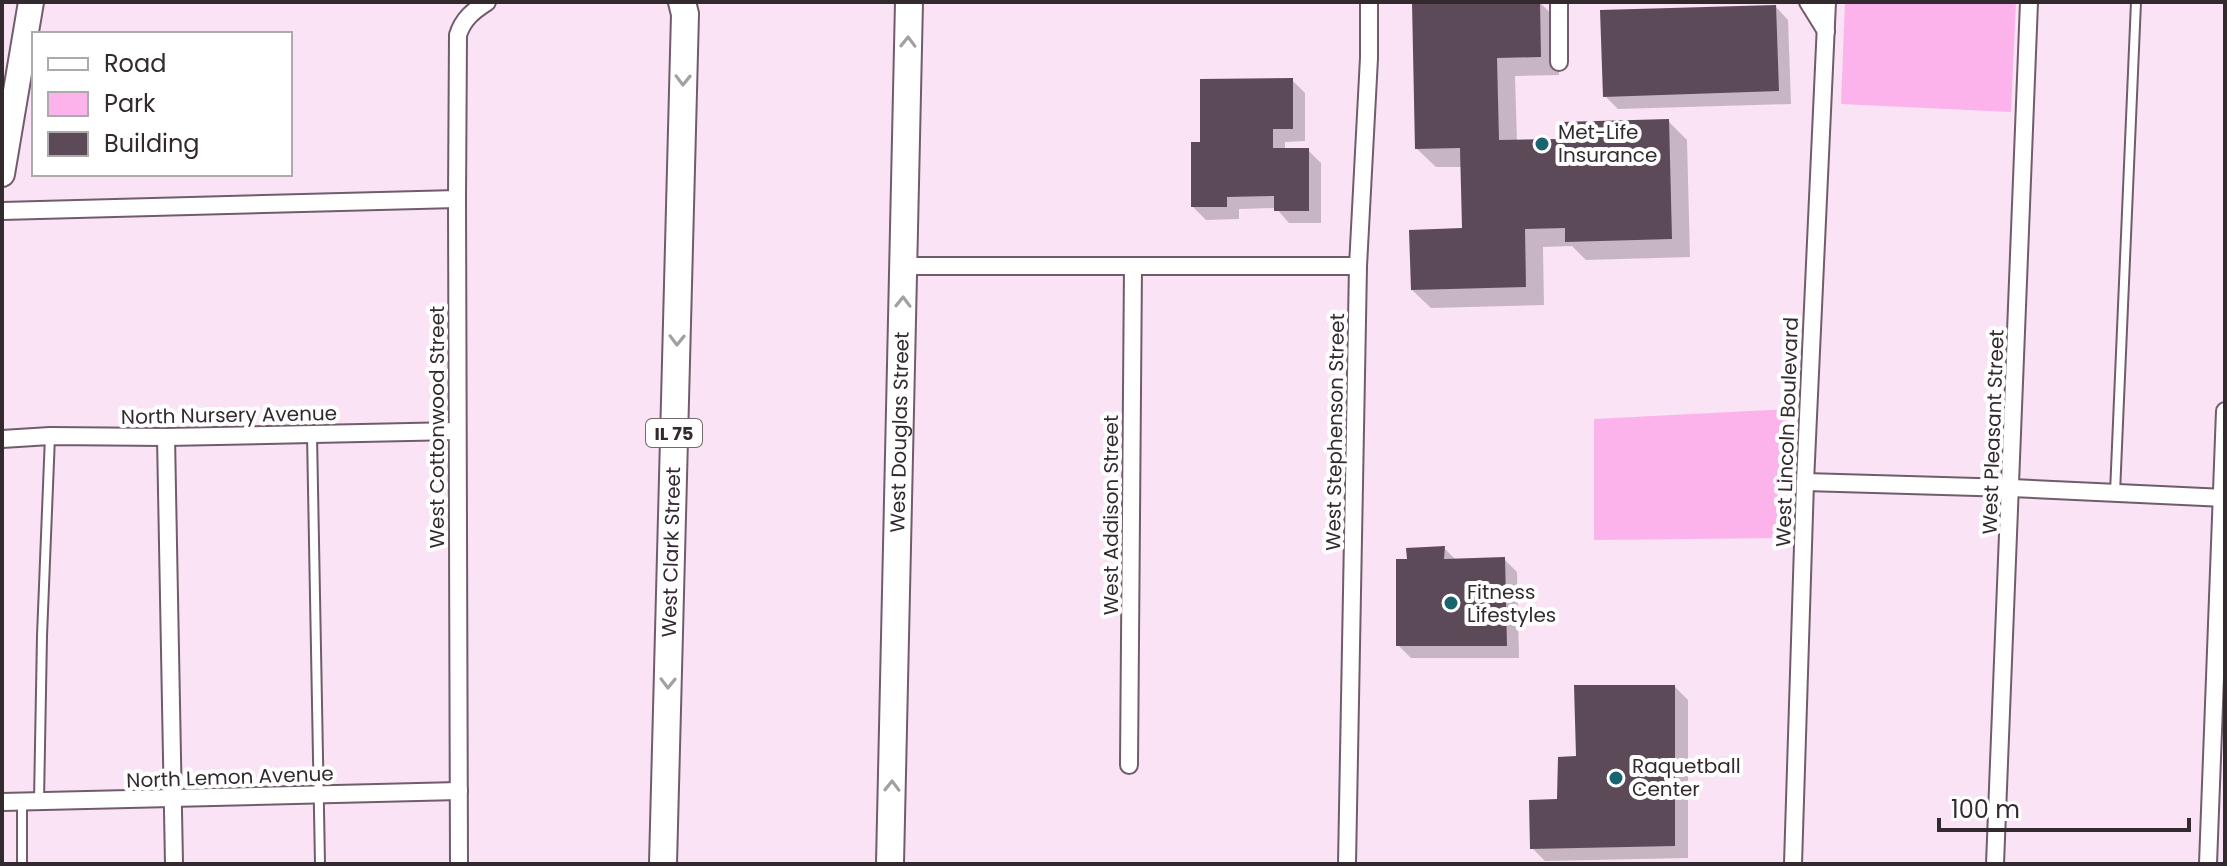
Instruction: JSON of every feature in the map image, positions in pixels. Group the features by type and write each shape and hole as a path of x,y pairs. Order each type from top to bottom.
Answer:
{"main road":[{"path":"2,174 30,2"},
{"name":"West Clark Street","path":"663,864 685,14 682,2"},
{"name":"West Douglas Street","path":"890,864 909,2"}],"street":[{"name":"West Cottonwood Street","path":"459,864 458,35 462,23 487,2"},
{"name":"West Stephenson Street","path":"1347,864 1358,266 1369,2"},
{"path":"1559,2 1559,62"},
{"path":"1808,2 1826,31"},
{"name":"West Lincoln Boulevard","path":"1793,864 1805,482 1827,2"},
{"name":"West Pleasant Street","path":"1995,864 2029,2"},
{"path":"2,211 457,199"},
{"path":"904,266 1358,266"},
{"name":"West Addison Street","path":"1129,765 1133,266"},
{"path":"2208,864 2225,411"},
{"name":"North Nursery Avenue","path":"2,439 457,431"},
{"path":"166,437 174,864"},
{"path":"1805,482 2223,498"},
{"name":"North Lemon Avenue","path":"2,802 459,791"}],"lane":[{"path":"2114,493 2136,2"},
{"path":"312,434 320,864"},
{"path":"22,864 31,802 42,636 50,436"}],"green space":[{"path":"1845,2 2016,2 2011,112 1841,104"},
{"path":"1788,409 1783,538 1594,540 1594,419"}],"building":[{"name":"Met-Life Insurance","path":"1540,2 1541,57 1497,58 1499,140 1561,139 1560,122 1669,119 1672,239 1565,242 1565,228 1525,229 1526,287 1411,290 1409,230 1462,228 1460,148 1415,149 1412,3"},
{"path":"1776,5 1779,91 1603,97 1600,10"},
{"path":"1293,78 1293,129 1273,129 1273,148 1309,148 1309,211 1274,211 1274,196 1227,197 1227,207 1191,207 1191,142 1200,142 1200,79"},
{"name":"Fitness Lifestyles","path":"1445,546 1444,559 1505,557 1507,646 1396,646 1396,559 1407,559 1406,548"},
{"name":"Raquetball Center","path":"1574,685 1675,685 1675,846 1530,849 1529,800 1557,799 1558,757 1576,756"}],"place":[{"name":"Met-Life Insurance","path":"1542,144"},
{"name":"Fitness Lifestyles","path":"1451,603"},
{"name":"Raquetball Center","path":"1616,778"}]}
